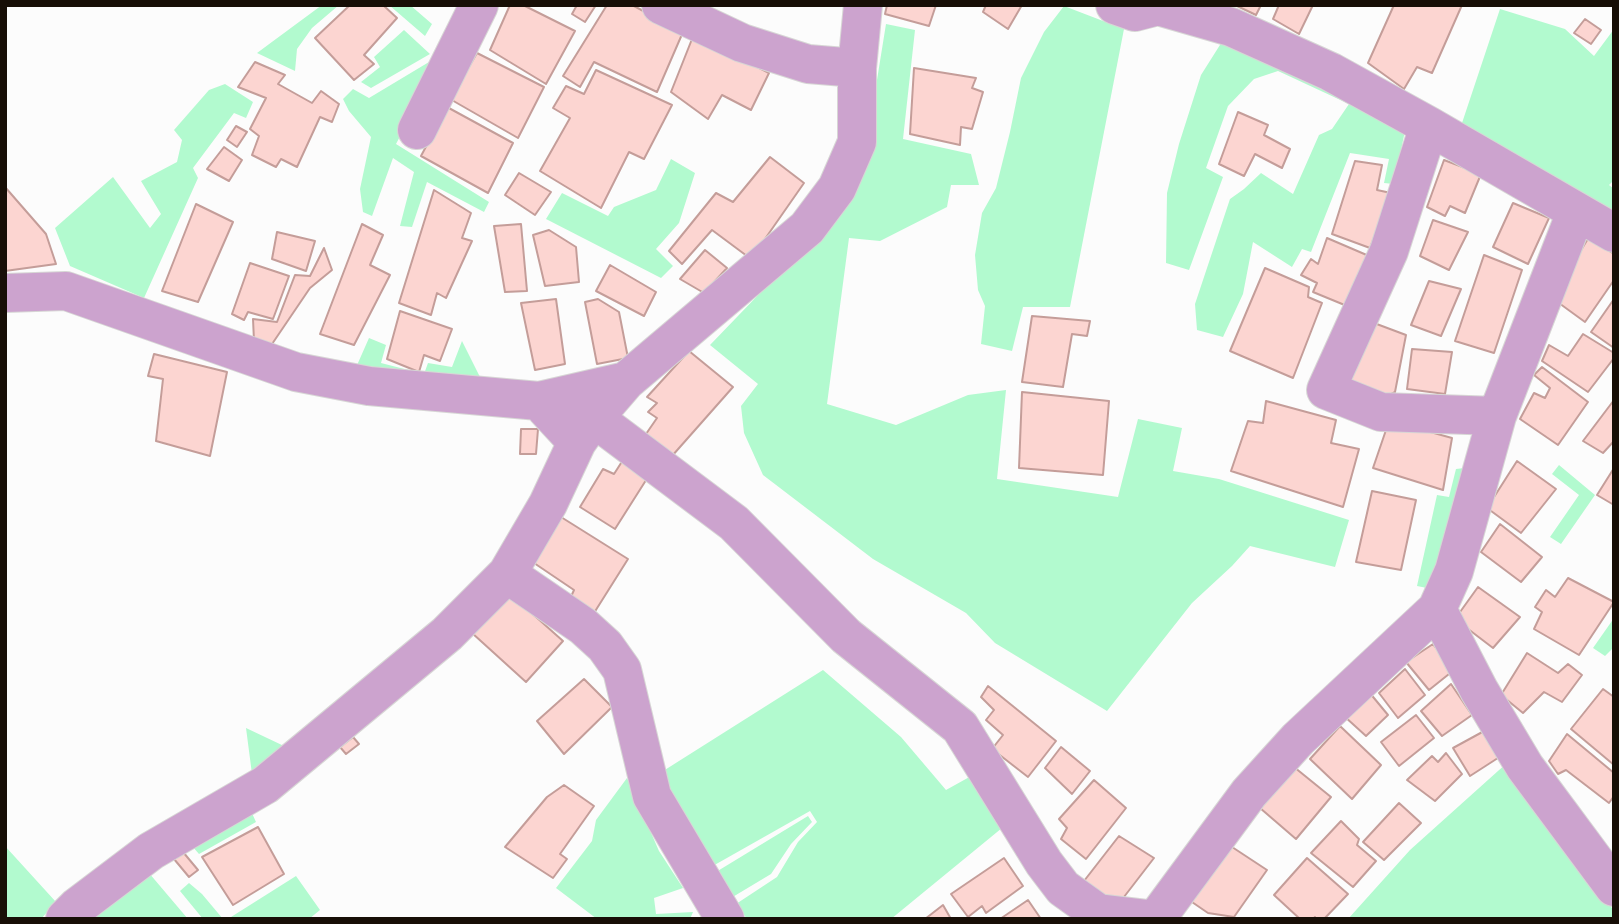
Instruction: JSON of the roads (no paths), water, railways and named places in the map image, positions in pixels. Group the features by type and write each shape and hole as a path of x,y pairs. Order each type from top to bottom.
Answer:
{"street":[{"path":"417,130 479,5"},
{"path":"661,5 742,43 808,64 857,68"},
{"path":"65,919 77,906 151,851 265,785 447,634 507,574 548,504 585,430 626,381 807,228 836,188 857,142 857,68 863,5"},
{"path":"1115,5 1135,12 1158,6 1231,27 1331,72 1614,233"},
{"path":"1429,126 1390,251 1326,390 1381,412 1497,416"},
{"path":"1156,919 1257,784 1298,739 1437,609 1454,572 1497,416 1576,212"},
{"path":"5,293 66,291 296,372 369,386 538,401 626,381"},
{"path":"538,401 734,523 846,636 960,727 1044,863 1063,888 1098,913 1147,919"},
{"path":"507,574 583,626 605,646 622,670 652,796 725,919"},
{"path":"1437,609 1479,690 1525,767 1614,887"}]}
